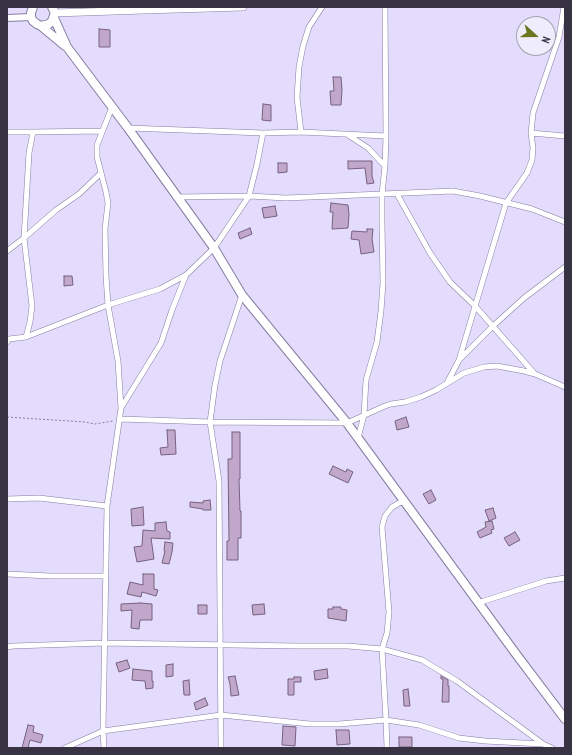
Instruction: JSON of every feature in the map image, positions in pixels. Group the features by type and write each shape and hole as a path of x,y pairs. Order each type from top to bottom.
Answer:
{"highway":[{"path":"32,10 33,22 41,26 67,47 128,128 214,248 242,295 347,423 565,719"},
{"path":"41,26 49,24 54,13"},
{"path":"54,13 67,47"}],"main road":[{"path":"54,13 108,9 243,7"}],"street":[{"path":"301,132 297,97 303,46 309,27 322,7"},
{"path":"358,438 364,415 366,380 377,342 383,282 382,194 386,136 385,7"},
{"path":"447,383 459,360 506,203 527,173 532,160 533,148 531,133 533,113 559,37 564,7"},
{"path":"7,18 32,10"},
{"path":"104,748 104,643 107,506 121,408 118,361 108,305 106,276 105,229 108,203 97,157 97,145 112,107"},
{"path":"128,128 262,133 301,132 386,136"},
{"path":"7,132 102,130"},
{"path":"26,337 32,306 24,238 29,153 33,132"},
{"path":"8,340 26,337 108,305 160,289 186,275 214,248 249,196 257,164 262,133"},
{"path":"531,133 565,136"},
{"path":"347,135 368,148 385,166"},
{"path":"7,251 56,210 79,194 101,173"},
{"path":"177,197 249,196 286,198 453,191 532,209 565,222"},
{"path":"397,194 434,259 450,282 475,306 535,374"},
{"path":"459,360 524,298 565,267"},
{"path":"121,408 161,342 186,275"},
{"path":"221,748 219,481 210,422 220,361 242,295"},
{"path":"120,419 210,422 347,423 391,404 405,402 421,397 464,374 484,367 497,366 535,374 565,387"},
{"path":"7,499 39,498 107,506"},
{"path":"387,748 382,649 387,633 389,612 382,527 385,516 392,507 403,501"},
{"path":"7,574 105,576"},
{"path":"478,602 546,581 565,578"},
{"path":"7,647 104,643 348,646 382,649 422,660 457,681 543,744 552,748"},
{"path":"65,748 103,731 221,715 310,724 339,724 386,720 419,725 459,738 543,744"}],"path":[{"path":"7,417 85,422 95,424 120,419"}],"building":[{"path":"99,29 110,30 110,47 99,47"},
{"path":"333,77 341,77 341,105 331,105 330,91 334,91"},
{"path":"263,104 271,105 271,121 262,120"},
{"path":"348,161 372,161 372,176 374,183 367,184 365,168 348,169"},
{"path":"278,163 287,163 287,172 278,173"},
{"path":"331,203 348,205 348,228 332,229 333,212 330,212"},
{"path":"275,206 277,216 264,218 262,208"},
{"path":"250,228 252,234 240,239 238,233"},
{"path":"367,229 373,229 372,239 374,252 361,254 359,240 351,239 352,231 367,232"},
{"path":"64,276 72,276 73,285 64,286"},
{"path":"406,417 409,427 397,430 395,421"},
{"path":"167,430 175,430 176,454 161,455 160,448 168,447"},
{"path":"232,432 240,432 239,479 241,538 238,538 238,560 227,560 227,541 229,541 228,459 232,459"},
{"path":"333,466 346,472 347,469 353,472 348,483 329,474"},
{"path":"431,490 436,500 429,504 423,494"},
{"path":"210,500 211,510 190,507 190,502 203,503 203,501"},
{"path":"143,507 144,525 132,526 131,509"},
{"path":"493,508 496,518 489,521 485,510"},
{"path":"492,521 494,529 491,530 492,533 480,538 477,532 486,527 485,522"},
{"path":"166,522 167,531 170,532 170,539 151,538 154,559 137,562 134,547 142,546 143,530 155,531 155,523"},
{"path":"515,532 520,540 509,546 504,538"},
{"path":"165,542 173,543 169,564 162,563 165,551"},
{"path":"143,574 154,574 154,589 158,590 156,596 142,592 141,597 127,594 130,582 143,585"},
{"path":"121,604 152,604 152,620 140,620 139,629 131,628 132,610 121,611"},
{"path":"264,604 265,614 253,615 252,605"},
{"path":"198,605 207,605 207,614 198,614"},
{"path":"333,607 341,607 341,609 347,610 346,621 328,618 328,609 333,609"},
{"path":"127,660 130,668 119,672 116,663"},
{"path":"173,664 173,676 166,677 166,665"},
{"path":"133,669 152,671 153,688 146,689 145,681 132,680"},
{"path":"327,669 328,678 315,680 314,671"},
{"path":"235,676 239,695 231,696 228,677"},
{"path":"441,676 448,680 449,702 442,702 443,679 441,679"},
{"path":"294,677 301,677 301,682 294,682 294,695 288,695 288,679 294,679"},
{"path":"189,680 190,695 184,695 183,681"},
{"path":"408,689 410,706 404,706 403,690"},
{"path":"205,698 208,705 196,710 194,703"},
{"path":"28,725 34,726 33,732 43,735 41,743 30,740 28,748 22,748"},
{"path":"283,726 296,727 295,746 282,745"},
{"path":"336,730 349,730 350,744 337,745"},
{"path":"399,737 412,737 412,747 399,747"}]}
